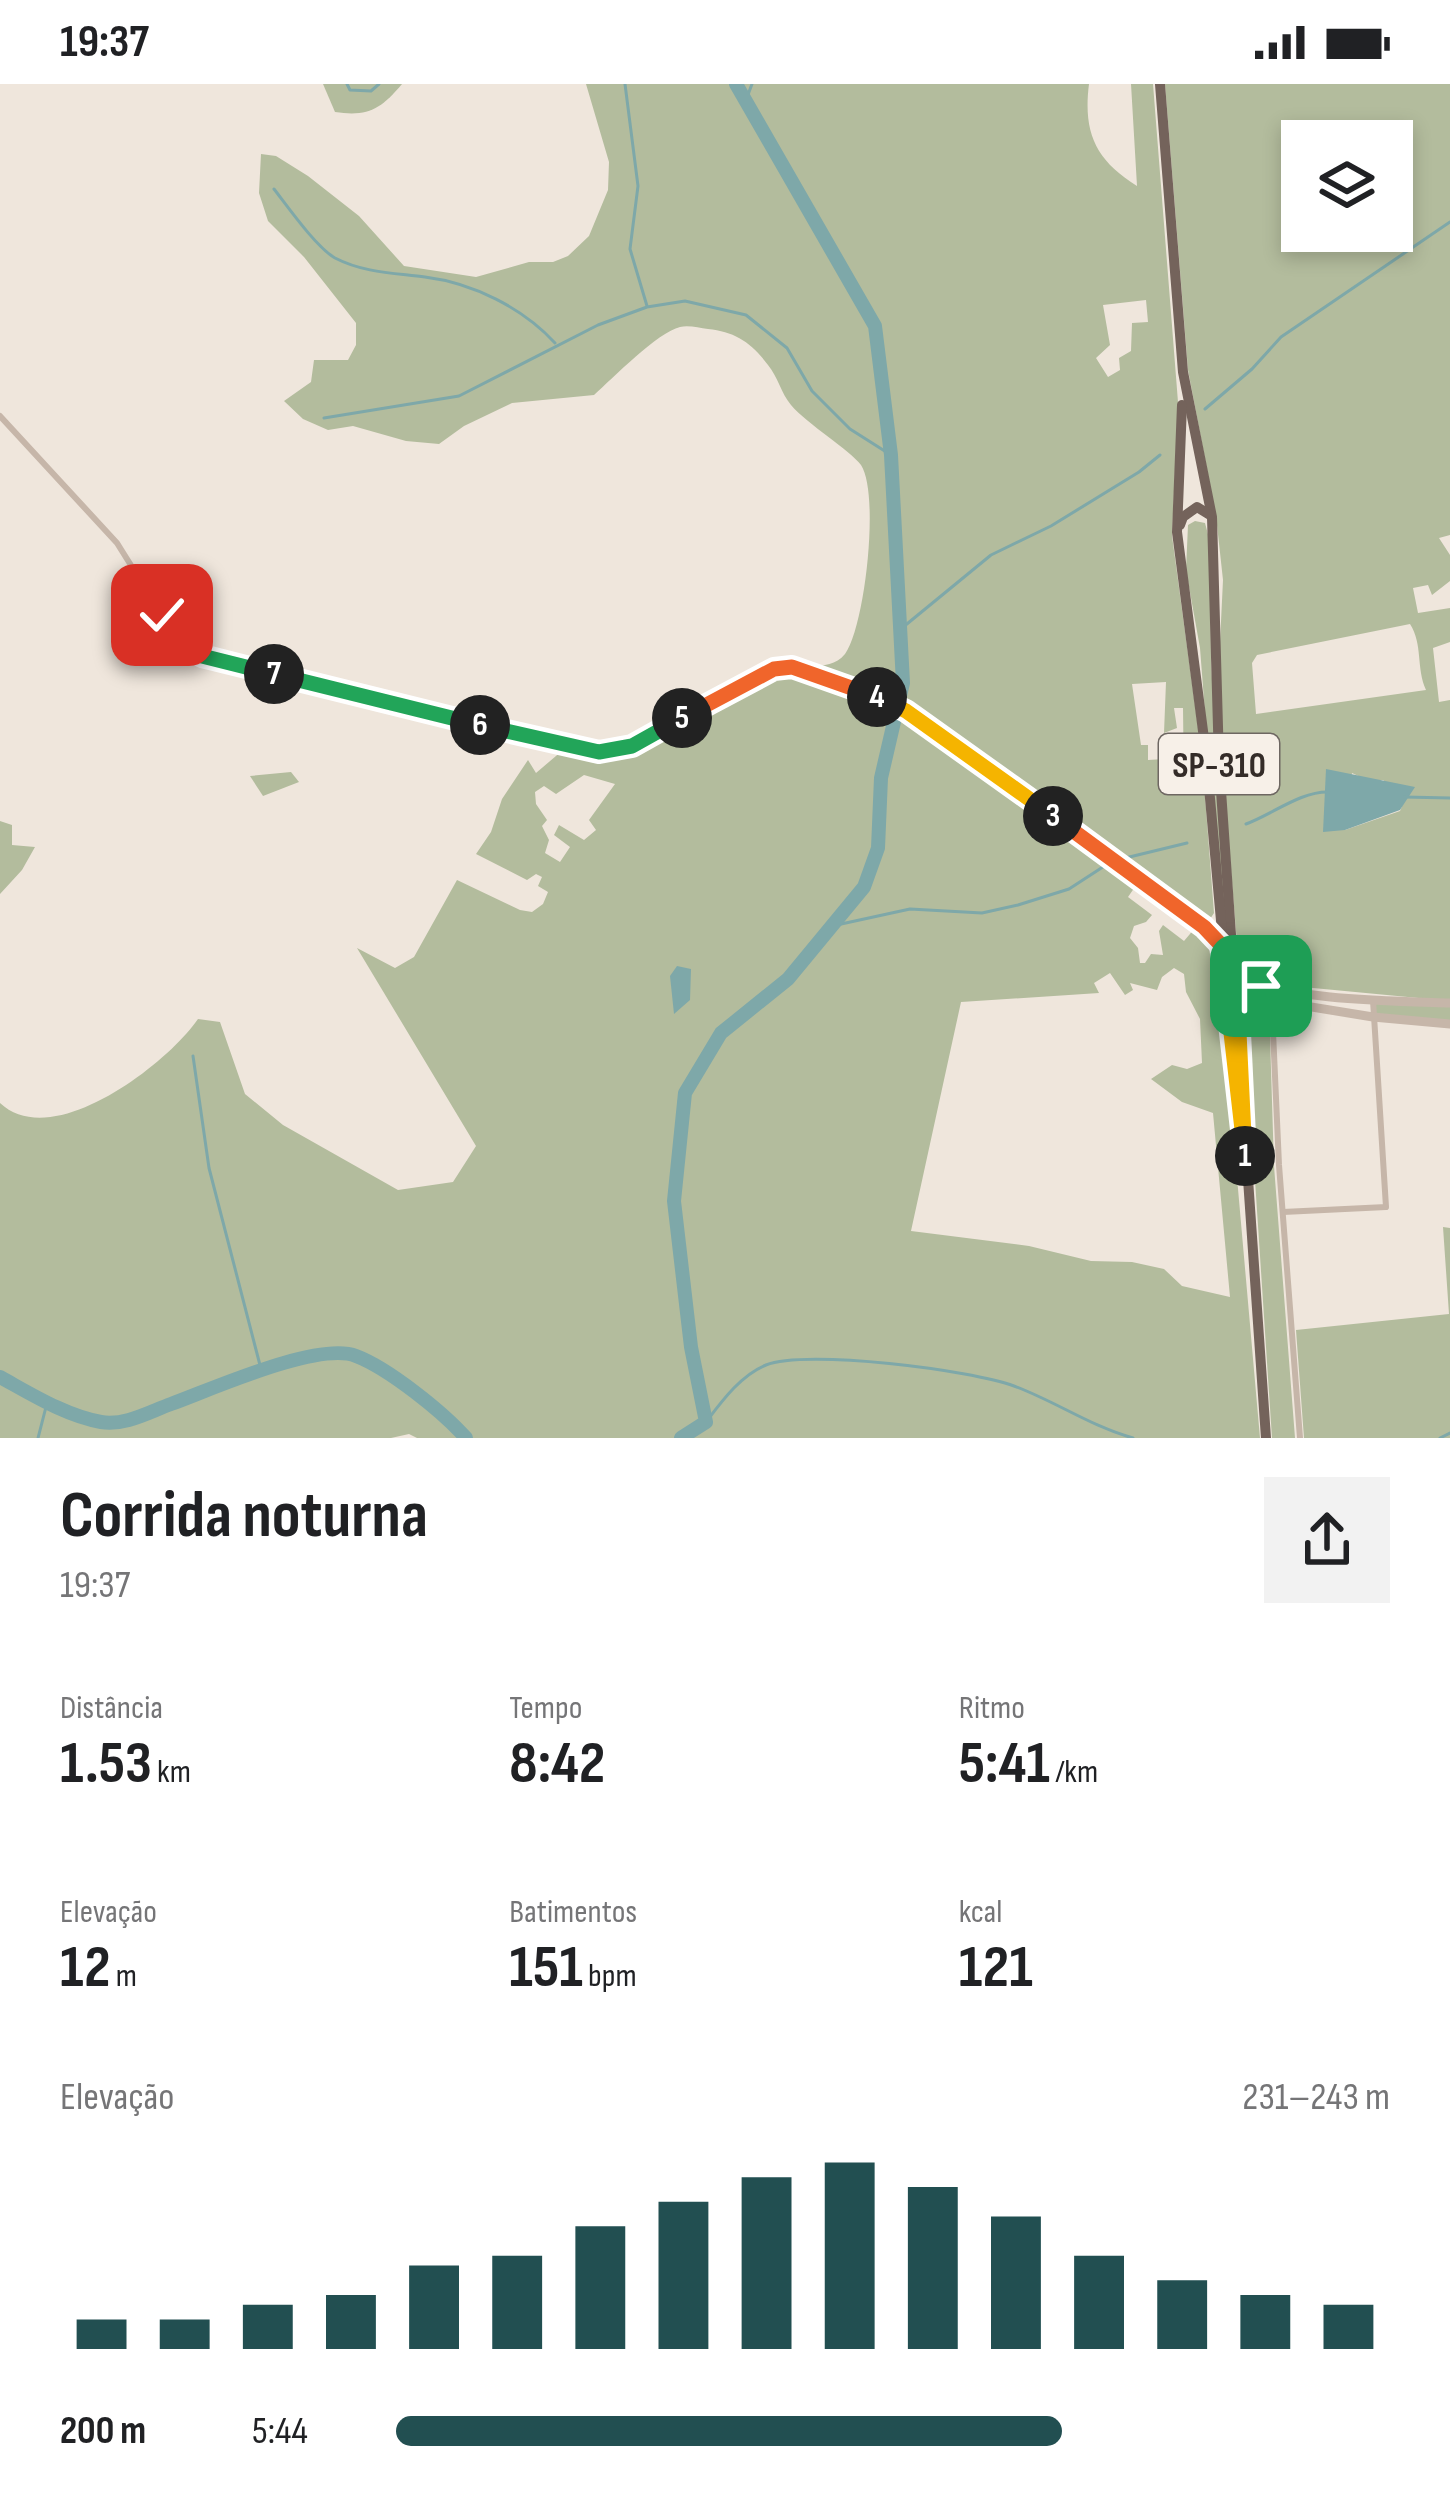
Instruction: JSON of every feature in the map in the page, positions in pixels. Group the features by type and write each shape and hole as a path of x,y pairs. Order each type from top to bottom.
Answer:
{"main road":[{"name":"SP-310","path":"1160,84 1183,372 1177,532 1197,669 1246,1159"},
{"name":"SP-310","path":"1183,372 1212,517 1219,762 1266,1438"},
{"path":"1177,532 1183,517 1197,507 1212,517"}],"street":[{"path":"0,416 117,543 178,642 202,656 599,752 632,746 774,669 811,670 906,711 1221,944"},
{"path":"1204,927 1219,914"},
{"path":"1235,976 1271,987 1373,1000 1450,1003"},
{"path":"1271,987 1300,1438"},
{"path":"1238,1012 1262,999 1450,1024"},
{"path":"1283,1212 1386,1207 1373,1000"}],"green space":[{"path":"323,84 402,84 373,109 346,113 335,112"},
{"path":"586,84 1089,84 1088,117 1095,143 1111,166 1137,186 1131,84 1153,84 1178,402 1172,536 1202,757 1214,913 1210,919 1203,921 908,708 811,667 830,664 845,654 859,617 870,530 867,480 855,459 791,405 768,365 742,340 718,330 680,327 648,346 594,395 512,403 439,444 406,441 353,426 328,430 303,419 284,401 311,382 314,360 348,360 356,345 356,323 304,257 268,221 259,193 261,154 276,156 308,176 359,216 404,266 476,277 568,256 589,236 608,190 609,162","holes":["1146,300 1148,322 1132,323 1131,351 1119,358 1120,370 1108,377 1096,358 1110,345 1103,305","1166,682 1164,733 1177,728 1174,708 1183,708 1184,791 1165,759 1148,760 1148,745 1141,745 1132,684"]},
{"path":"1165,84 1450,84 1450,535 1439,538 1450,555 1450,581 1432,595 1428,585 1413,588 1418,613 1450,608 1450,642 1433,648 1439,702 1450,700 1450,1001 1271,984 1251,979 1239,968 1222,759 1223,580 1216,516 1188,370","holes":["1410,624 1426,690 1256,714 1252,663 1257,655","1352,773 1369,781 1383,780 1406,797 1400,811 1345,830"]},
{"path":"1205,523 1210,542 1211,662 1228,937 1223,945 1200,648 1186,570 1188,525"},
{"path":"775,674 810,674 898,710 1137,884 1128,897 1152,915 1134,926 1130,938 1138,948 1140,963 1151,954 1163,955 1159,931 1163,925 1184,941 1195,928 1217,951 1260,1438 417,1438 409,1434 391,1438 0,1438 0,1103 22,1116 49,1117 78,1110 136,1078 198,1019 220,1022 245,1094 283,1125 398,1190 453,1182 476,1146 357,948 395,968 414,957 457,880 532,912 548,892 538,886 542,877 536,874 527,880 476,854 491,832 502,799 528,760 536,773 563,750 598,757 632,751","holes":["584,775 615,784 589,820 596,830 584,840 559,825 554,835 570,847 560,862 545,853 549,840 542,826 547,820 536,804 535,792 544,786 556,794","1174,968 1184,974 1186,992 1200,1019 1202,1063 1187,1069 1172,1065 1151,1079 1182,1102 1213,1113 1230,1297 1182,1286 1164,1269 1132,1262 1091,1261 1029,1246 911,1231 961,1002 1099,993 1094,983 1110,973 1125,995 1133,990 1130,983 1157,990 1162,977"]},
{"path":"291,772 299,782 263,796 250,776"},
{"path":"0,821 12,825 12,845 35,847 0,894"},
{"path":"1264,1001 1269,1005 1274,1166 1295,1438 1272,1438 1244,1013"},
{"path":"1375,1003 1450,1006 1450,1022 1375,1016"},
{"path":"1443,1227 1450,1228 1450,1438 1304,1438 1296,1330 1449,1314"}],"water":[{"path":"1326,769 1415,787 1400,810 1345,830 1323,832"},
{"path":"677,966 691,969 690,1000 674,1014 670,976"}],"waterway":[{"path":"347,84 350,90 371,91 379,84"},
{"path":"625,84 638,186 630,249 647,306"},
{"path":"681,1438 706,1422 691,1347 674,1201 685,1093 721,1033 788,979 864,887 878,848 881,778 903,683 891,455 875,326 736,84"},
{"path":"746,100 752,84"},
{"path":"274,189 335,258 368,270 443,280 479,291 512,308 555,343"},
{"path":"1205,409 1281,337 1450,222"},
{"path":"324,418 459,396 598,325 647,307 685,301 746,315 787,348 812,391 850,429 891,455"},
{"path":"902,628 991,555 1051,526 1160,455"},
{"path":"1246,824 1298,799 1329,792"},
{"path":"1404,797 1450,798"},
{"path":"1117,860 1187,843"},
{"path":"832,926 910,909 982,913 1018,905 1069,889 1109,863"},
{"path":"193,1056 209,1168 261,1369"},
{"path":"0,1377 62,1410 110,1423 137,1418 264,1369 339,1353 356,1356 399,1380 466,1438"},
{"path":"706,1422 740,1382 766,1365 851,1360 993,1380 1133,1438"},
{"path":"38,1438 47,1403"},
{"path":"1440,1438 1450,1433"}],"route":[{"path":"162,615 178,642 202,656 599,752 632,746 774,669 811,670 885,700 1204,927 1221,944 1232,1070 1246,1159 1238,1012 1262,999 1271,1003 1271,987 1261,986"}]}
